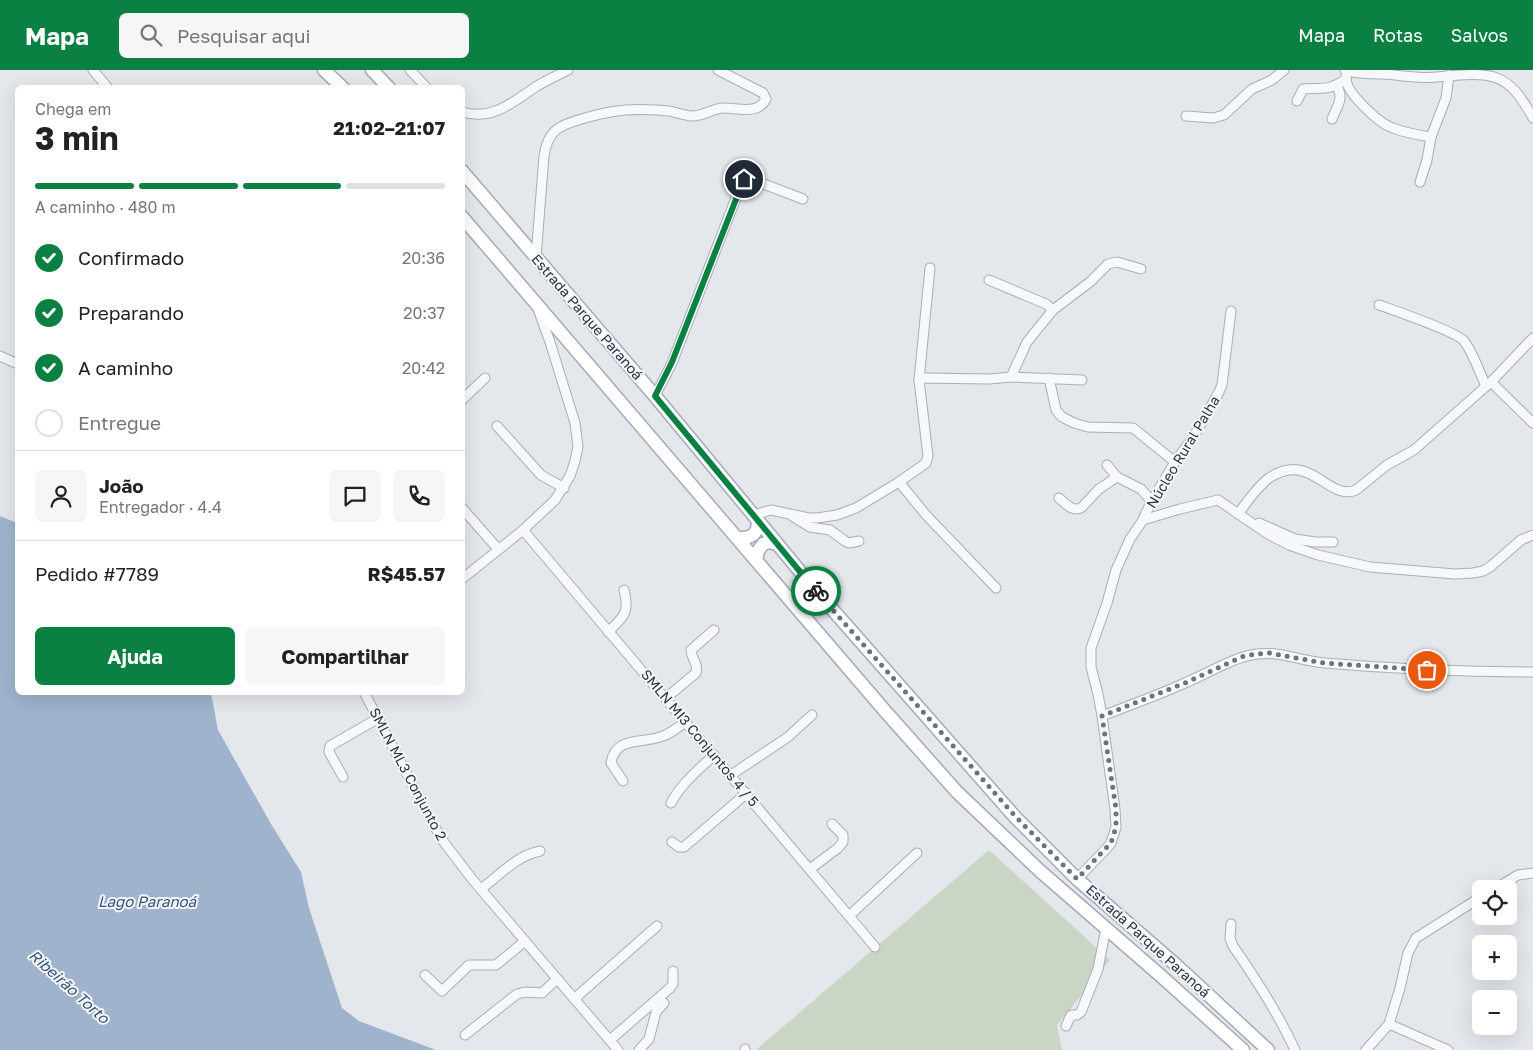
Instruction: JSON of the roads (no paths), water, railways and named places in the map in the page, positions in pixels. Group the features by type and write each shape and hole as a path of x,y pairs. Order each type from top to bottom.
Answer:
{"main road":[{"path":"372,70 386,85"},
{"path":"327,71 340,85"},
{"name":"Estrada Parque Paranoá","path":"465,174 655,396 817,592 1016,817 1077,879 1176,965 1268,1050"},
{"name":"Estrada Parque Paranoá","path":"465,219 925,758 957,792 1040,871 1162,976 1243,1050"},
{"path":"737,538 749,538 754,535 757,531 756,518"},
{"path":"756,560 763,544 769,542 777,544"},
{"path":"1162,976 1172,978 1176,976 1176,965"}],"street":[{"path":"93,70 106,85"},
{"path":"410,70 424,85"},
{"path":"465,113 472,115 489,114 506,106 548,79 568,70"},
{"path":"536,257 544,156 547,141 553,132 557,128 573,121 622,109 670,111 691,116 721,108 756,109 765,102 766,99 763,93 718,70"},
{"path":"1186,116 1213,118 1224,115 1252,89 1272,80 1284,70"},
{"path":"1346,73 1415,77 1436,77 1486,71 1500,74 1514,84 1533,118"},
{"path":"1297,101 1303,89 1324,89 1336,85 1346,73"},
{"path":"1346,73 1349,88 1356,98 1385,125 1431,137"},
{"path":"1420,182 1427,160 1431,137 1446,98 1449,75"},
{"path":"1332,119 1341,97 1336,85"},
{"path":"655,396 672,362 744,179 748,178 803,199"},
{"path":"1011,377 1027,342 1053,310 1090,282 1108,264 1117,262 1141,269"},
{"path":"756,518 771,510 817,518 837,515 856,508 926,463 928,459 919,380 930,268"},
{"path":"989,280 1046,304 1053,310"},
{"path":"465,577 523,530 555,500 564,488 575,461 578,446 577,433 550,342 533,298"},
{"path":"1379,305 1418,319 1461,338 1488,384 1533,423"},
{"name":"Núcleo Rural Palha","path":"1143,520 1175,462 1194,436 1222,385 1231,312"},
{"path":"550,342 564,335"},
{"path":"1238,514 1268,479 1288,471 1310,472 1341,492 1356,490 1387,465 1414,450 1488,384 1533,338"},
{"path":"0,356 15,363"},
{"path":"919,380 923,378 989,379 1011,377 1082,380"},
{"path":"465,397 485,378"},
{"path":"1048,378 1056,410 1062,417 1074,423 1093,427 1133,428 1175,462"},
{"path":"497,426 541,475 564,488"},
{"path":"1107,465 1117,477 1141,489 1152,502"},
{"path":"1059,498 1077,510 1099,489 1117,477"},
{"path":"899,482 927,516 996,588"},
{"name":"Núcleo Rural Palha","path":"1143,520 1214,500 1221,502 1289,546 1344,562 1370,567 1456,574 1483,570 1496,562 1521,540 1533,535"},
{"path":"465,512 498,550"},
{"path":"788,513 810,527 830,530 849,543 859,541"},
{"path":"1077,879 1111,843 1116,827 1116,809 1102,716 1090,667 1091,648 1108,603 1116,570 1130,539 1143,520"},
{"path":"1249,520 1261,523 1295,539 1333,542"},
{"name":"SMLN MI3 Conjuntos 4 / 5","path":"523,530 875,947"},
{"path":"608,632 626,611 628,602 624,590"},
{"path":"666,698 696,673 697,666 691,650 714,630"},
{"path":"1102,716 1185,683 1244,656 1257,654 1269,653 1324,663 1409,669 1463,672 1533,672"},
{"name":"SMLN ML3 Conjunto 2","path":"366,695 443,841 472,879 618,1050"},
{"path":"731,775 788,737 812,715"},
{"path":"343,777 329,752 330,746 377,718"},
{"path":"623,781 611,763 621,747 633,741 661,737 686,721"},
{"path":"670,804 677,791 690,776 714,756"},
{"path":"672,842 679,847 684,847 747,794"},
{"path":"810,869 843,842 842,836 832,824"},
{"path":"481,889 527,854 540,851"},
{"path":"848,916 917,853"},
{"path":"1509,880 1518,875 1533,873"},
{"path":"1366,1050 1389,1024 1408,953 1416,938 1472,903"},
{"path":"1231,924 1230,938 1233,946 1264,991 1295,1050"},
{"path":"574,999 657,926"},
{"path":"1066,1026 1071,1015 1077,1015 1081,1012 1098,969 1106,928"},
{"path":"425,975 442,991 470,965 496,965 525,941"},
{"path":"610,1040 670,988 673,984 673,971"},
{"path":"465,1034 517,994 542,992 557,979"},
{"path":"639,1050 649,1039 656,1012 664,1003"},
{"path":"1389,1024 1448,1050"}],"water":[{"name":"Lago Paranoá","path":"0,516 15,522 15,695 211,695 218,730 271,824 301,872 309,908 342,1008 359,1021 436,1050 0,1050"}],"water label":[{"name":"Ribeirão Torto","path":"69,987"}]}
